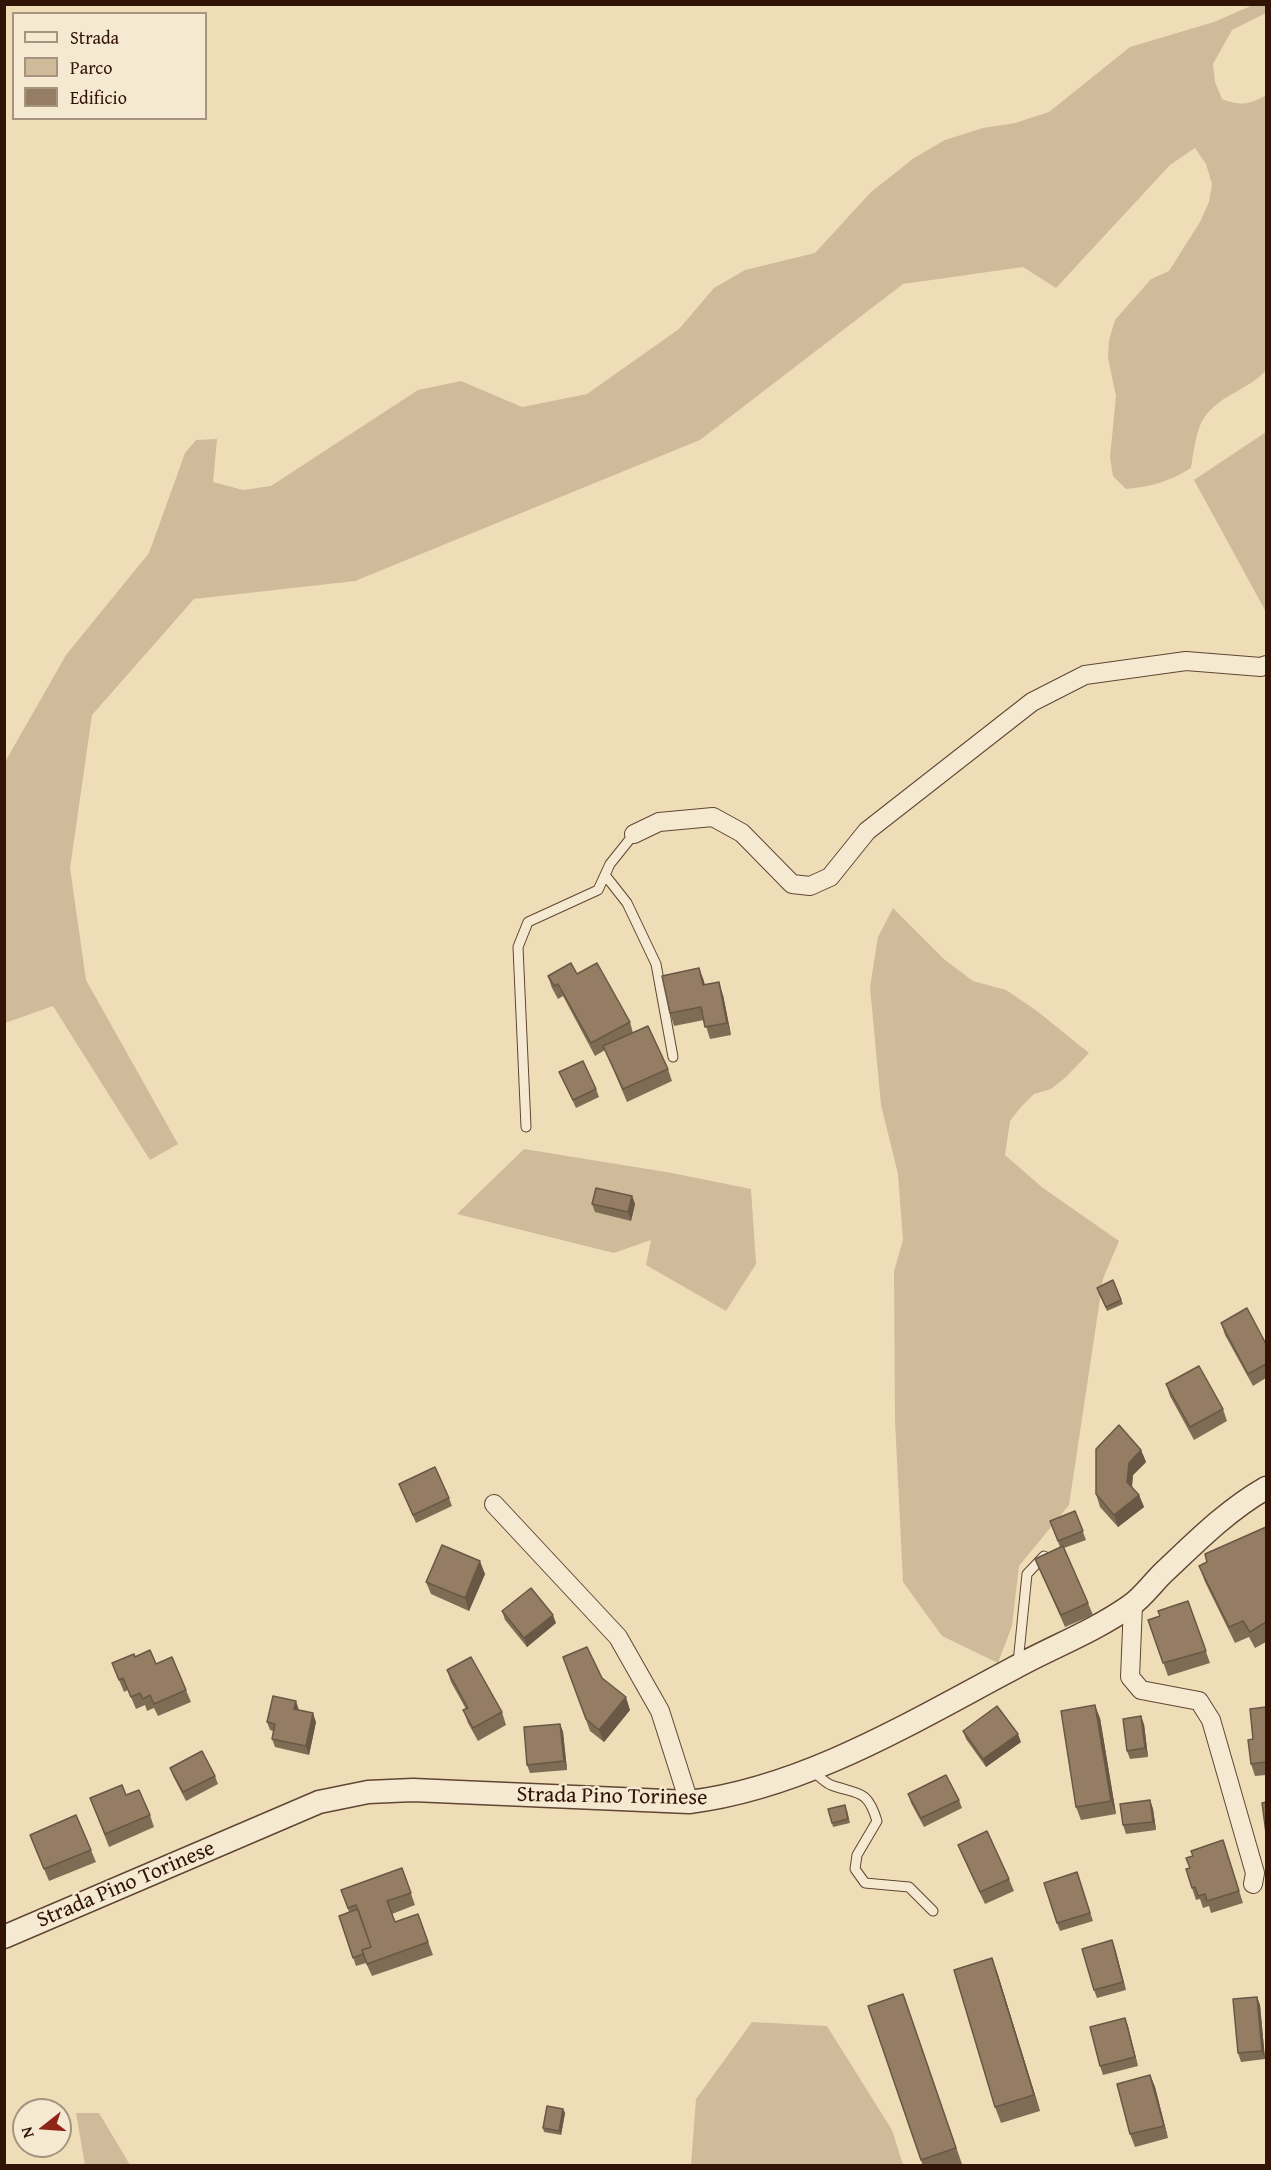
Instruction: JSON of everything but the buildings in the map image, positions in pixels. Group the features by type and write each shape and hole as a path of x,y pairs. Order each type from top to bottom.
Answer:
{"street":[{"path":"634,834 659,822 713,817 742,833 792,884 810,886 830,877 867,831 1032,702 1085,675 1186,661 1261,667 1266,665"},
{"name":"Strada Pino Torinese","path":"4,1937 319,1802 368,1792 413,1790 689,1802 730,1797 788,1779 906,1725 1017,1666 1099,1627 1133,1605 1224,1515 1266,1488"},
{"path":"494,1504 618,1636 660,1711 689,1802"},
{"path":"1133,1605 1130,1677 1141,1690 1199,1701 1211,1720 1256,1873 1253,1884"}],"lane":[{"path":"526,1127 518,947 528,922 598,890 610,864 634,834"},
{"path":"605,875 627,903 656,964 673,1057"},
{"path":"1017,1666 1027,1574 1041,1557 1055,1551"},
{"path":"810,1768 829,1784 857,1790 871,1802 877,1821 857,1856 855,1869 865,1883 909,1887 933,1911"}],"green space":[{"path":"1253,5 1266,5 1266,13 1232,30 1213,64 1215,82 1222,99 1244,103 1255,101 1266,95 1266,370 1206,414 1198,431 1191,468 1160,483 1126,489 1113,476 1110,457 1116,396 1108,358 1109,340 1115,320 1151,279 1169,271 1200,222 1209,202 1212,184 1206,164 1195,148 1170,165 1056,288 1023,267 903,284 700,440 355,581 194,599 92,715 70,868 86,980 178,1144 150,1160 53,1006 5,1023 5,762 66,655 149,553 185,453 196,440 217,439 213,482 243,490 271,486 418,390 461,381 522,407 587,394 679,329 714,288 745,270 815,253 871,192 914,158 945,140 1049,112 1130,47 1214,22"},
{"path":"1266,432 1266,612 1194,480"},
{"path":"893,908 945,960 973,981 1006,990 1037,1011 1089,1053 1065,1078 1051,1089 1034,1094 1021,1107 1010,1121 1005,1155 1043,1188 1119,1241 1103,1279 1069,1505 1019,1566 1012,1626 998,1663 942,1636 903,1582 895,1421 894,1271 903,1240 898,1174 881,1105 870,987 878,937"},
{"path":"524,1149 672,1173 751,1189 756,1264 726,1311 646,1265 651,1240 614,1253 457,1214"},
{"path":"752,2022 827,2026 892,2130 903,2165 691,2165 696,2099"},
{"path":"76,2113 99,2113 130,2165 85,2165"}]}
